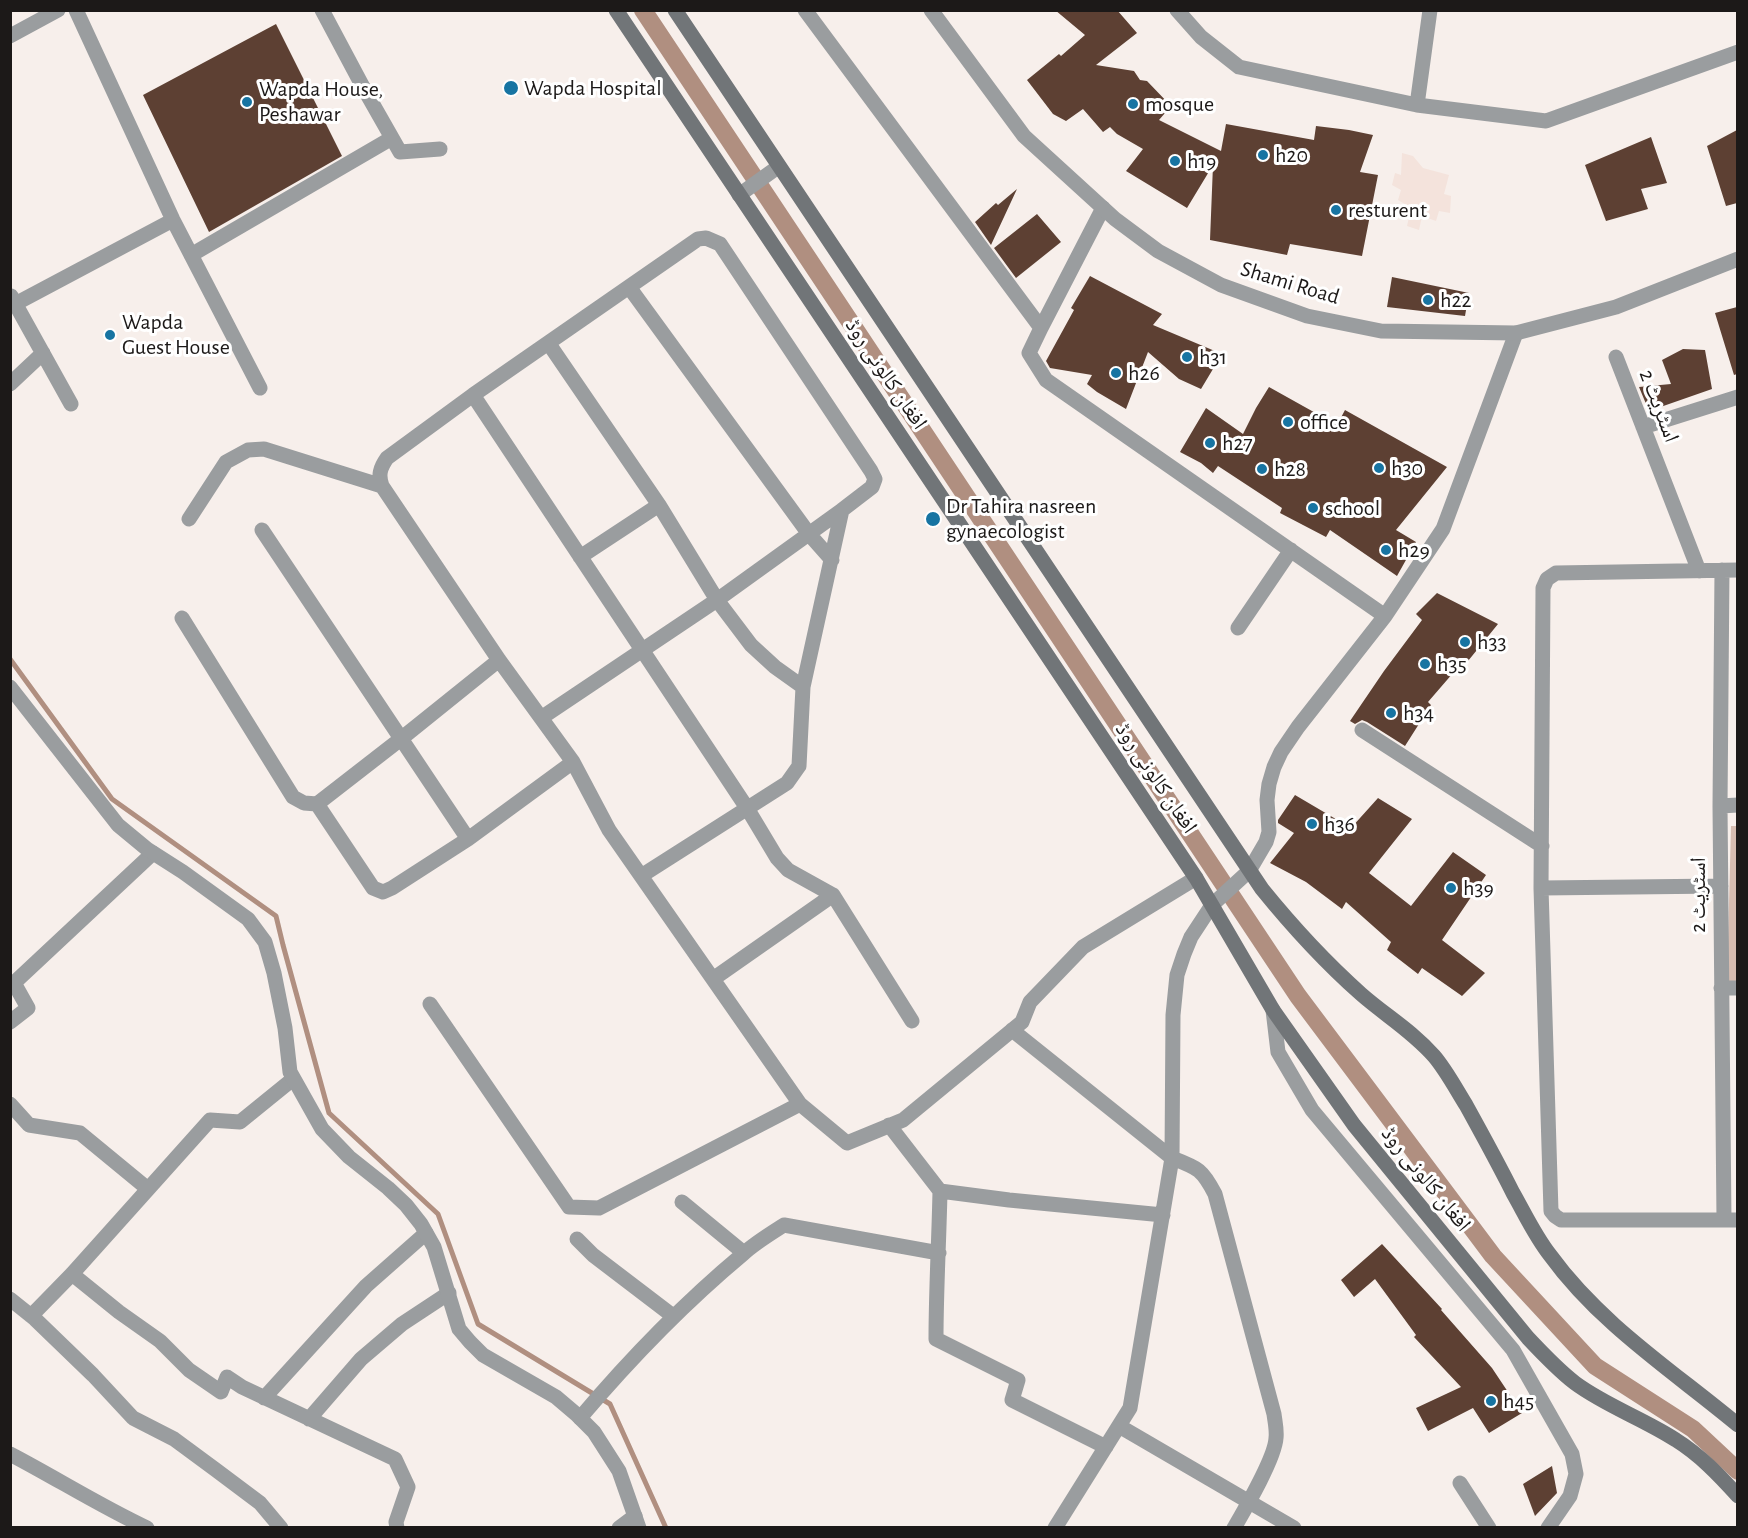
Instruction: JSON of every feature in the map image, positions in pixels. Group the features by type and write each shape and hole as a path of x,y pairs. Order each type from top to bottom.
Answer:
{"main road":[{"name":"افغان کالونی روڈ","path":"616,10 1196,878 1216,901 1273,1010 1354,1125 1534,1345 1553,1364 1576,1383 1604,1401 1676,1440 1707,1464 1737,1496"},
{"path":"675,10 778,168 849,270 1244,876 1281,912 1328,964 1363,996 1406,1028 1435,1057 1479,1129 1533,1229 1575,1286 1605,1318 1737,1425"}],"street":[{"path":"10,36 58,10"},
{"path":"76,10 173,220 260,388"},
{"path":"322,10 400,152 440,148"},
{"path":"805,10 1041,328"},
{"name":"Shami Road","path":"931,10 1024,136 1103,208 1158,251 1221,285 1307,316 1382,331 1516,333 1616,307 1737,260"},
{"path":"1177,10 1201,37 1239,67 1417,105 1546,121 1737,52"},
{"path":"1417,105 1430,10"},
{"path":"191,255 392,138"},
{"path":"739,195 778,168"},
{"path":"1103,208 1029,353 1046,380 1385,616"},
{"path":"71,404 13,299 173,220"},
{"path":"541,718 717,600 842,510 872,487 875,479 720,244 706,238 699,239 629,287 387,458 381,467 379,477 382,486 499,660 541,718 573,762 609,830 800,1104 847,1143 903,1120 1022,1022 1030,1002 1083,947 1196,878"},
{"path":"629,287 809,534 832,560"},
{"path":"1061,1526 1130,1408 1172,1158 1173,1026 1177,975 1191,937 1216,901 1244,876 1266,842 1269,832 1267,800 1269,784 1281,752 1385,616 1443,529 1516,333"},
{"path":"549,344 659,505 717,600 751,645 775,667 803,687"},
{"path":"10,384 43,353"},
{"name":"اسٹریٹ 2","path":"1616,357 1699,570"},
{"path":"473,396 747,808 777,858 788,870 833,895 912,1021"},
{"path":"1643,427 1737,397"},
{"path":"189,519 226,462 248,450 264,450 382,486"},
{"path":"580,557 659,505"},
{"path":"641,876 787,783 799,766 803,687 842,510"},
{"path":"262,530 468,839"},
{"path":"1238,628 1291,550"},
{"path":"1730,570 1556,573 1547,579 1543,588 1541,888 1551,1211 1561,1220 1731,1220"},
{"name":"اسٹریٹ 2","path":"1730,570 1720,806 1721,988 1731,1220"},
{"path":"182,618 293,797 304,803 317,804 499,660"},
{"path":"12,692 47,733 118,825 153,853 248,919 265,942 285,1028 290,1072 322,1129 349,1157 406,1205 421,1224 434,1247 459,1329 483,1355 556,1397 594,1432 619,1471 637,1522 619,1527"},
{"path":"1362,730 1542,846"},
{"path":"317,804 373,888 383,892 468,839 573,762"},
{"path":"1720,806 1737,805"},
{"path":"10,1022 28,1008 12,982 153,853"},
{"path":"1541,888 1721,886"},
{"path":"713,979 833,895"},
{"path":"1721,988 1737,988"},
{"path":"430,1004 569,1207 599,1208 800,1104"},
{"path":"1273,1010 1278,1052 1312,1110 1513,1350 1572,1454 1576,1474 1570,1497 1548,1527"},
{"path":"1012,1030 1172,1158 1198,1168 1215,1194 1274,1414 1276,1440 1250,1501 1234,1527"},
{"path":"31,1316 72,1274 210,1120 240,1122 293,1079"},
{"path":"10,1104 29,1125 80,1133 148,1189"},
{"path":"889,1125 940,1191 936,1340 1018,1380 1012,1400 1106,1447"},
{"path":"940,1191 1163,1215"},
{"path":"682,1202 744,1253"},
{"path":"580,1418 673,1316 744,1253 784,1225 939,1253"},
{"path":"264,1398 366,1286 426,1233"},
{"path":"576,1239 593,1255 673,1316"},
{"path":"72,1274 160,1341 189,1370 221,1392 228,1377 264,1398 395,1459 408,1487 396,1522 397,1527"},
{"path":"309,1419 361,1359 402,1324 448,1293"},
{"path":"10,1299 93,1375 133,1418 174,1439 260,1503 281,1527"},
{"path":"1119,1426 1294,1527"},
{"path":"10,1454 147,1527"},
{"path":"1460,1483 1489,1527"}],"shaded area":[{"path":"1402,153 1413,156 1423,168 1449,175 1444,194 1451,196 1450,213 1439,211 1436,221 1422,216 1419,230 1407,226 1410,207 1398,200 1401,190 1392,185 1395,173 1401,175"},
{"path":"1731,826 1737,826 1737,981 1727,981"}],"building":[{"path":"1055,10 1117,10 1137,33 1096,65 1134,71 1140,80 1147,81 1171,106 1159,120 1221,151 1226,124 1314,140 1316,126 1373,135 1360,172 1378,175 1362,256 1290,244 1287,255 1210,240 1213,165 1187,208 1126,171 1143,149 1117,134 1110,127 1103,132 1083,109 1066,121 1053,114 1027,80 1059,54 1061,56 1085,35"},
{"name":"Wapda House, Peshawar","path":"276,24 342,156 209,232 143,95"},
{"path":"1737,130 1737,203 1726,206 1707,146"},
{"path":"1651,137 1667,183 1641,189 1648,209 1606,221 1585,165"},
{"path":"1017,189 991,245 975,222 996,203 998,205"},
{"path":"1037,214 1061,242 1016,278 994,248"},
{"path":"1090,276 1162,314 1153,325 1222,354 1201,389 1179,379 1148,352 1126,409 1087,384 1092,375 1050,368 1046,361 1074,310 1071,308"},
{"name":"h22","path":"1392,277 1469,293 1465,316 1387,307"},
{"path":"1737,307 1737,374 1734,375 1715,313"},
{"path":"1683,349 1705,350 1712,389 1649,411 1639,387 1671,384 1662,360"},
{"path":"1269,387 1337,425 1345,410 1447,467 1396,530 1416,542 1397,576 1330,530 1326,537 1280,513 1282,508 1218,466 1213,473 1201,463 1180,452 1206,408 1243,434"},
{"path":"1437,593 1498,624 1468,661 1466,658 1428,702 1431,705 1405,746 1367,722 1362,720 1355,724 1350,721 1422,620 1416,614"},
{"path":"1295,795 1351,828 1378,798 1412,819 1369,873 1411,906 1453,852 1486,875 1442,940 1485,973 1462,996 1422,968 1418,974 1387,950 1391,942 1346,902 1342,909 1306,882 1270,863 1294,833 1278,823 1278,820"},
{"path":"1382,1244 1492,1368 1522,1413 1489,1433 1473,1408 1428,1431 1416,1408 1461,1387 1414,1337 1416,1335 1375,1279 1354,1297 1341,1280"},
{"path":"1552,1466 1557,1493 1535,1516 1523,1484"}],"waterway":[{"path":"643,10 1298,996 1493,1256 1595,1366 1693,1429 1738,1471"},
{"path":"10,659 112,799 276,916 329,1113 438,1214 478,1324 610,1404 666,1528"}],"place":[{"name":"Wapda Hospital","path":"511,88"},
{"name":"Wapda House, Peshawar","path":"247,102"},
{"name":"mosque","path":"1133,104"},
{"name":"h20","path":"1263,155"},
{"name":"h19","path":"1175,161"},
{"name":"resturent","path":"1336,210"},
{"name":"h22","path":"1428,300"},
{"name":"Wapda Guest House","path":"110,335"},
{"name":"h31","path":"1187,357"},
{"name":"h26","path":"1116,373"},
{"name":"office","path":"1288,422"},
{"name":"h27","path":"1210,443"},
{"name":"h30","path":"1379,468"},
{"name":"h28","path":"1262,469"},
{"name":"school","path":"1313,508"},
{"name":"Dr Tahira nasreen gynaecologist","path":"933,519"},
{"name":"h29","path":"1386,550"},
{"name":"h33","path":"1465,642"},
{"name":"h35","path":"1425,664"},
{"name":"h34","path":"1391,713"},
{"name":"h36","path":"1312,824"},
{"name":"h39","path":"1451,888"},
{"name":"h45","path":"1491,1401"}]}
